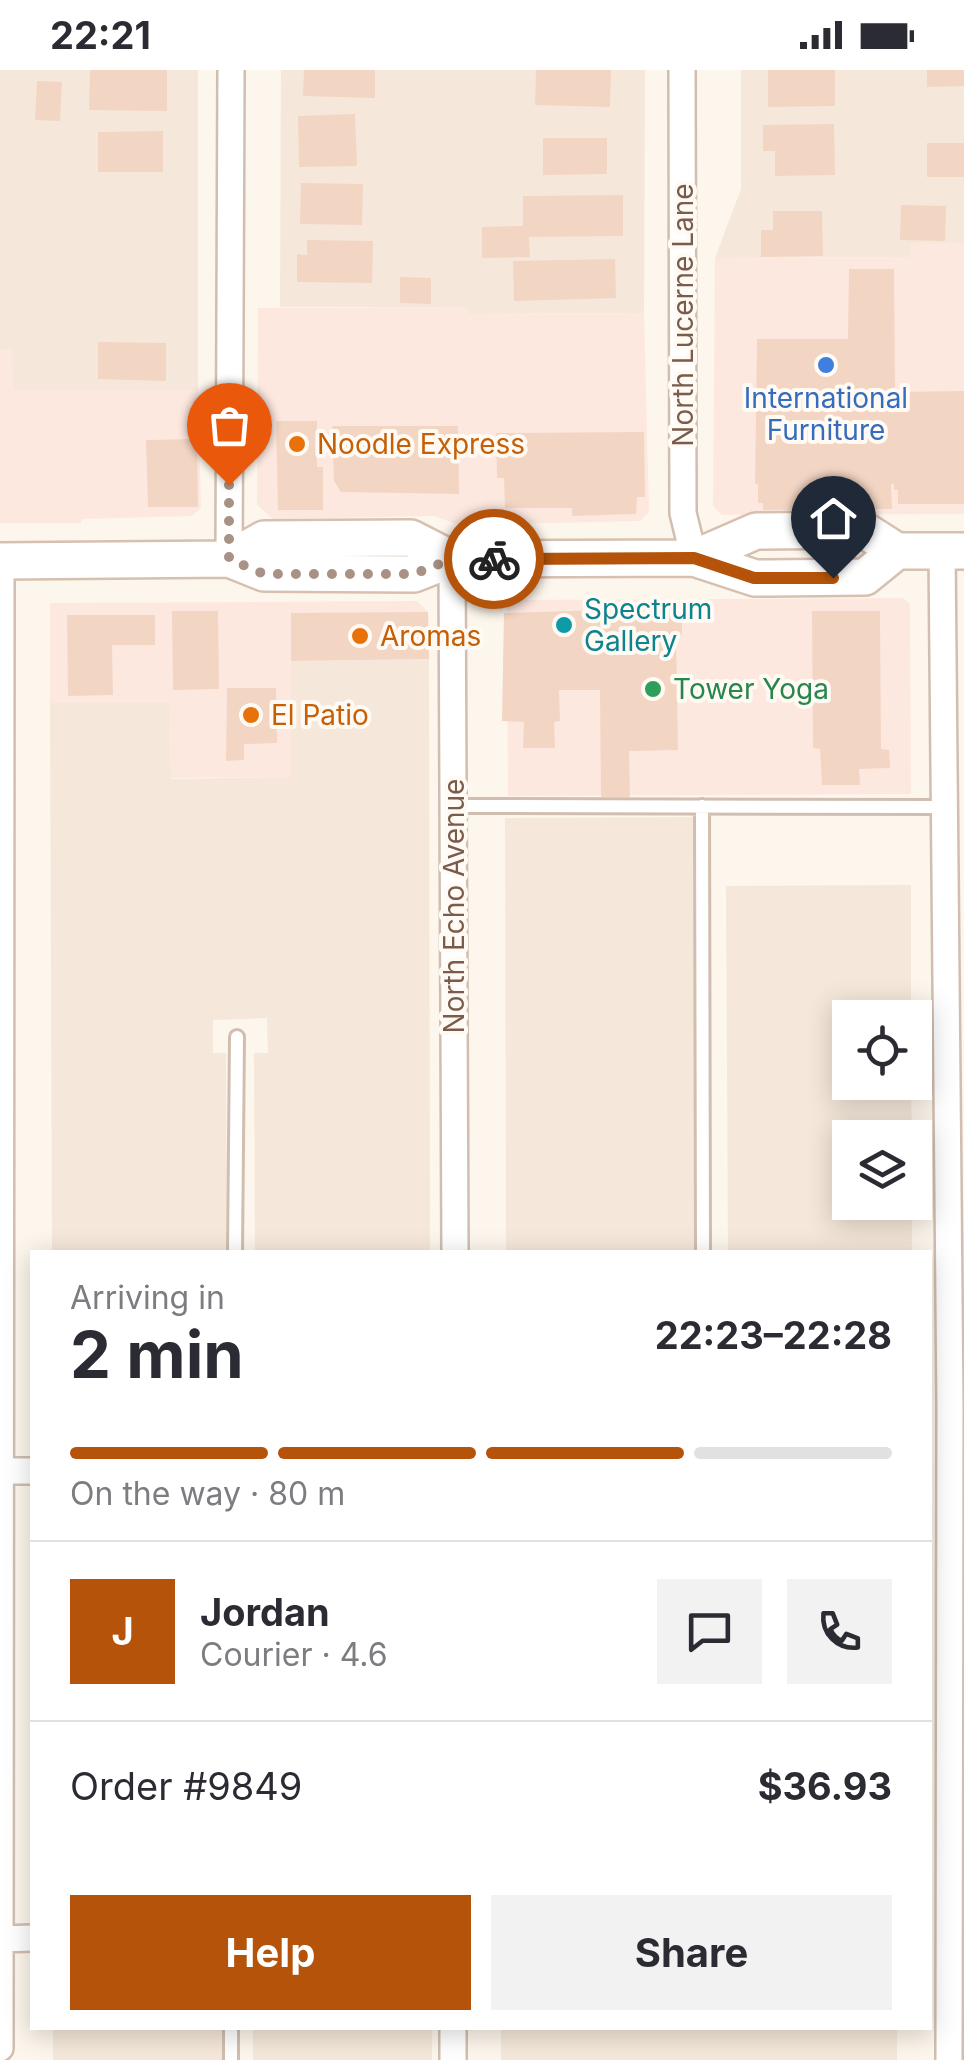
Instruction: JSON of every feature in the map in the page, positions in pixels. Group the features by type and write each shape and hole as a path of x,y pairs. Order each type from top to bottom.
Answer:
{"main road":[{"path":"694,558 756,531 864,530 897,552 953,551"},
{"path":"0,562 229,559 264,539 411,538 452,559 694,558 754,578 865,577 897,552"}],"street":[{"path":"229,559 232,70"},
{"name":"North Lucerne Lane","path":"682,70 683,513 694,558"},
{"path":"949,2060 957,1616 948,1406 944,807 953,551"},
{"name":"North Echo Avenue","path":"452,559 455,1250"},
{"path":"0,562 0,2048"},
{"path":"1,1472 30,1471"},
{"path":"1,1938 30,1938"},
{"path":"453,2030 454,2060"}],"lane":[{"path":"454,806 944,807"},
{"path":"702,806 703,1250"},
{"path":"236,1250 237,1037"},
{"path":"231,2060 232,2030"}],"shaded area":[{"path":"0,70 198,70 198,390 12,390 12,349 0,349"},
{"path":"281,70 645,70 644,313 467,314 467,307 280,307"},
{"path":"741,70 964,70 964,243 911,243 911,257 715,258 741,189"},
{"path":"911,243 964,243 964,514 722,515 713,506 715,258 910,257"},
{"path":"467,307 468,314 644,313 649,512 640,521 460,525 434,516 273,519 257,505 258,308"},
{"path":"0,349 12,349 13,390 198,390 201,508 192,516 0,523"},
{"path":"903,598 910,604 911,794 508,796 507,600"},
{"path":"417,601 428,612 429,659 291,661 291,777 171,778 170,703 50,703 50,603"},
{"path":"429,659 430,1250 255,1250 254,1053 268,1053 267,1018 213,1020 213,1053 226,1053 227,1250 52,1250 50,703 170,703 171,779 291,777 291,661"},
{"path":"704,817 705,1250 506,1250 505,818"},
{"path":"911,885 911,1000 832,1000 832,1100 911,1100 912,1120 832,1120 832,1220 912,1220 912,1250 728,1250 726,886"},
{"path":"53,2030 225,2030 225,2060 53,2060"},
{"path":"253,2030 432,2030 432,2060 253,2060"},
{"path":"501,2030 897,2030 897,2060 501,2060"}],"building":[{"path":"90,70 167,70 167,111 89,110"},
{"path":"304,70 375,70 375,98 303,96"},
{"path":"536,70 611,70 610,107 535,105"},
{"path":"768,70 835,70 835,106 768,107"},
{"path":"927,70 964,70 964,86 927,87"},
{"path":"37,81 62,82 60,121 35,120"},
{"path":"355,114 357,166 299,167 298,116"},
{"path":"834,124 835,175 775,176 775,151 763,151 763,125"},
{"path":"163,131 163,172 98,172 98,132"},
{"path":"543,138 607,138 607,174 543,175"},
{"path":"927,143 964,143 964,177 927,177"},
{"path":"301,183 363,184 362,225 300,224"},
{"path":"623,195 623,236 529,237 530,257 482,258 482,227 523,226 523,196"},
{"path":"901,205 946,206 945,241 900,240"},
{"path":"773,211 822,211 823,256 761,257 761,230 773,230"},
{"path":"307,240 373,241 372,283 297,282 297,254 307,255"},
{"path":"615,259 616,298 514,301 513,261"},
{"name":"International Furniture","path":"849,269 894,269 895,392 964,391 964,504 898,504 894,484 892,509 763,510 763,503 758,503 757,339 848,339"},
{"path":"400,277 431,278 431,304 400,303"},
{"path":"98,342 166,343 166,381 98,379"},
{"name":"Noodle Express","path":"276,421 317,421 317,467 323,467 323,510 278,510"},
{"path":"332,426 458,426 459,494 341,492 334,481"},
{"path":"644,432 645,497 637,497 636,514 572,516 572,508 505,508 504,478 497,478 496,433"},
{"path":"197,439 198,507 148,507 146,440"},
{"path":"682,603 682,636 676,636 678,750 629,751 630,797 601,797 600,690 559,690 560,721 554,722 555,748 523,748 524,722 502,721 504,613 601,610 601,604"},
{"path":"172,611 218,611 219,689 173,690"},
{"path":"812,611 880,611 881,749 889,750 890,768 859,769 860,785 822,785 820,749 813,748"},
{"name":"Aromas","path":"428,612 429,659 291,661 291,613"},
{"path":"67,615 155,615 155,645 112,645 113,695 68,696"},
{"name":"El Patio","path":"227,688 276,688 277,743 244,744 244,760 226,761"}],"way so far":[{"path":"229,485 229,559 264,574 414,574 452,559 494,559"}],"place":[{"name":"International Furniture","path":"826,365"},
{"name":"Noodle Express","path":"297,444"},
{"name":"Spectrum Gallery","path":"564,625"},
{"name":"Aromas","path":"360,636"},
{"name":"Tower Yoga","path":"653,689"},
{"name":"El Patio","path":"251,715"}],"route":[{"path":"494,559 694,558 754,578 833,578"}]}
